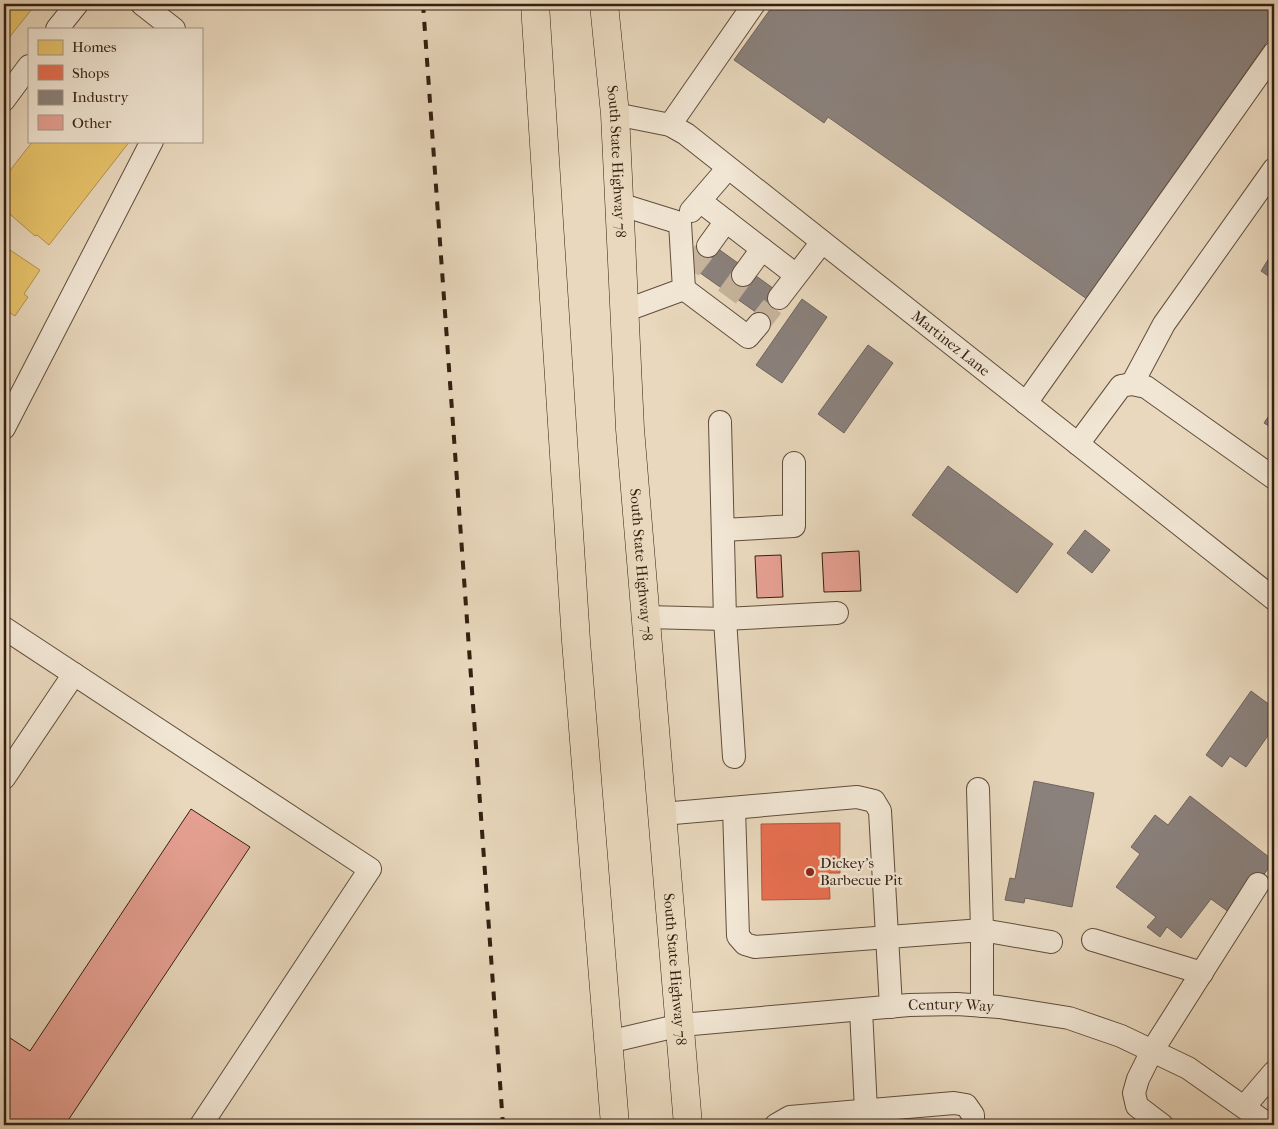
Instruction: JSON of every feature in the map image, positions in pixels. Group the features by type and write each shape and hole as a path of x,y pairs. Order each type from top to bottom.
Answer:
{"main road":[{"path":"535,4 576,641 615,1125"},
{"name":"South State Highway 78","path":"604,4 615,114 630,429 688,1125"}],"street":[{"path":"59,28 77,4"},
{"path":"142,4 173,28"},
{"path":"670,125 754,4"},
{"path":"1026,403 1274,53"},
{"path":"4,100 28,67"},
{"name":"Martinez Lane","path":"615,114 670,125 686,134 1274,599"},
{"path":"4,428 151,142"},
{"path":"728,168 680,223 686,279 721,305 748,337 759,324"},
{"path":"1132,384 1164,324 1274,169"},
{"path":"700,201 796,275"},
{"path":"619,204 680,223"},
{"path":"708,246 726,221"},
{"path":"778,298 822,242"},
{"path":"743,275 762,249"},
{"path":"624,311 686,279"},
{"path":"1078,444 1122,386 1132,384 1146,387 1274,478"},
{"path":"720,422 725,619 734,757"},
{"path":"723,530 794,526 794,464"},
{"path":"646,617 725,619 837,613"},
{"path":"4,628 370,869 201,1125"},
{"path":"4,778 74,674"},
{"path":"978,789 982,1006"},
{"path":"662,814 857,797 874,801 880,811 891,1007"},
{"path":"734,808 738,936 745,944 755,947 982,930 1051,942"},
{"path":"1162,1125 1137,1106 1134,1094 1138,1079 1152,1051 1258,884"},
{"path":"1093,940 1202,972"},
{"name":"Century Way","path":"608,1042 681,1025 891,1007 957,1004 1000,1007 1069,1018 1121,1036 1188,1068 1269,1125"},
{"path":"861,1010 866,1110"},
{"path":"1244,1107 1274,1072"},
{"path":"776,1125 790,1117 954,1102 966,1105 972,1115 973,1125"}],"building: Homes":[{"path":"4,4 36,4 4,44"},
{"path":"32,142 129,142 49,245 37,235 35,236 4,209 4,178"},
{"path":"4,246 40,270 24,294 28,297 15,316 10,313 4,323"}],"building: Shops":[{"path":"840,823 840,873 829,873 830,899 762,900 761,824"}],"building: Industry":[{"path":"774,4 1274,4 1274,32 1087,299 828,117 824,123 734,60"},
{"path":"703,238 784,296 767,320 686,263"},
{"path":"1274,250 1274,280 1261,271"},
{"path":"802,299 827,317 782,383 756,365"},
{"path":"868,345 893,363 844,433 818,414"},
{"path":"1274,408 1274,429 1264,423"},
{"path":"948,466 1053,544 1017,593 912,515"},
{"path":"1085,530 1110,550 1092,573 1067,553"},
{"path":"1251,691 1274,708 1274,727 1246,767 1230,756 1222,767 1206,755"},
{"path":"1034,781 1094,793 1072,907 1025,898 1024,903 1005,900 1010,878 1015,879"},
{"path":"1190,796 1274,861 1233,915 1211,899 1181,938 1167,927 1160,937 1147,927 1156,917 1116,887 1140,854 1131,847 1155,815 1168,825"}],"building: Other":[{"path":"859,551 861,591 824,592 822,553"},
{"path":"781,555 783,597 757,598 755,556"},
{"path":"191,809 250,847 65,1125 4,1125 4,1034 30,1051"}],"tunnel":[{"path":"690,269 708,246"},
{"path":"727,297 743,275"},
{"path":"759,324 779,298"}],"railway":[{"path":"423,4 503,1125"}],"place":[{"name":"Dickey's Barbecue Pit","path":"810,872"}]}
